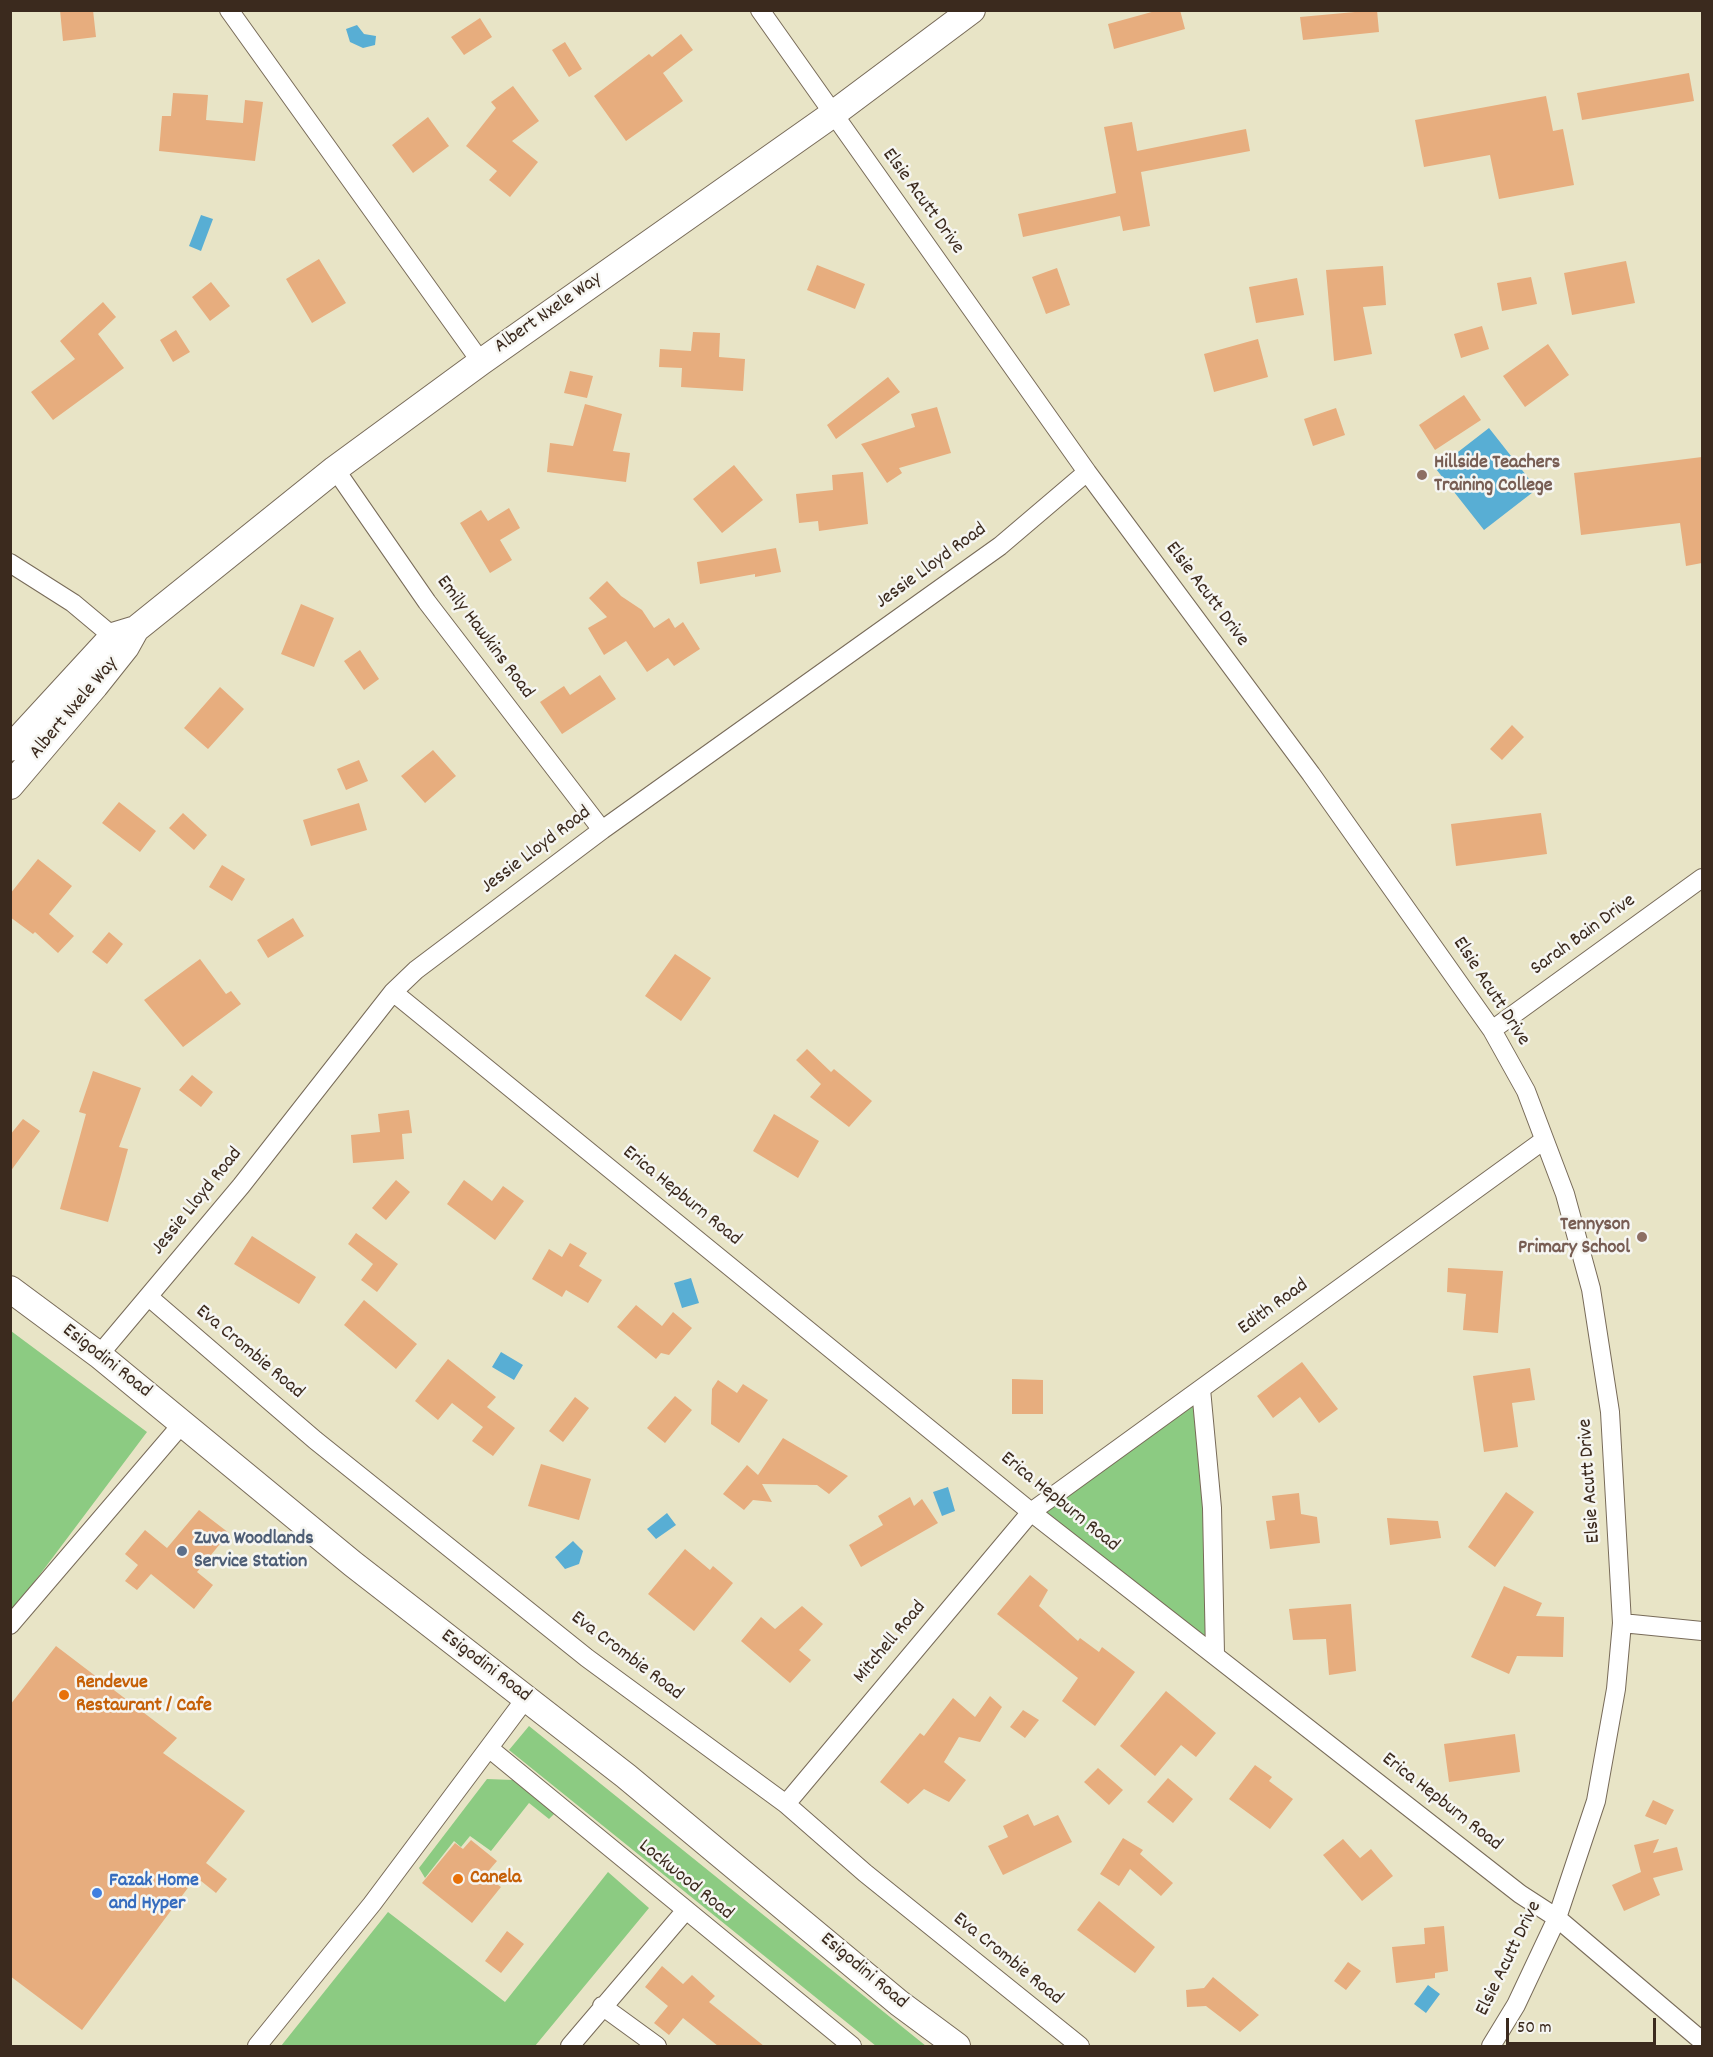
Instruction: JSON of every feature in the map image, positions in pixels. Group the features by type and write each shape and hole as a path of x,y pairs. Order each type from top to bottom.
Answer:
{"main road":[{"name":"Albert Nxele Way","path":"10,748 125,637 335,469 481,362 833,114 972,10"},
{"name":"Albert Nxele Way","path":"10,786 125,637"},
{"name":"Esigodini Road","path":"10,1289 99,1355 416,1614 526,1698 744,1872 899,2003 957,2046"}],"street":[{"path":"229,10 481,362"},
{"name":"Elsie Acutt Drive","path":"760,10 1087,472 1311,774 1492,1030 1526,1091 1565,1194 1591,1289 1610,1412 1622,1623 1616,1689 1596,1801 1557,1918 1516,2005 1491,2046"},
{"name":"Emily Hawkins Road","path":"335,469 427,602 602,831"},
{"name":"Jessie Lloyd Road","path":"99,1355 150,1298 393,992 429,960 602,831 990,553 1087,472"},
{"path":"10,563 125,637"},
{"name":"Sarah Bain Drive","path":"1492,1030 1702,878"},
{"name":"Erica Hepburn Road","path":"393,992 1030,1512 1520,1894 1557,1918 1702,2041"},
{"name":"Edith Road","path":"1030,1512 1544,1140"},
{"name":"Eva Crombie Road","path":"150,1298 315,1440 578,1651 786,1804 874,1880 1080,2046"},
{"path":"1201,1389 1212,1508 1215,1654"},
{"path":"10,1625 182,1424"},
{"name":"Mitchell Road","path":"786,1804 1030,1512"},
{"path":"1622,1623 1702,1631"},
{"path":"257,2046 372,1904 526,1698"},
{"name":"Lockwood Road","path":"490,1749 852,2046"},
{"path":"570,2046 686,1910"},
{"path":"602,2006 657,2046"}],"green space":[{"path":"11,1331 147,1432 11,1613"},
{"path":"1196,1400 1206,1514 1208,1639 1041,1513"},
{"path":"529,1726 926,2046 876,2046 509,1750"},
{"path":"487,1779 513,1780 555,1813 549,1819 529,1803 491,1851 470,1836 461,1847 454,1841 425,1878 419,1868"},
{"path":"608,1872 649,1908 535,2046 281,2046 388,1912 505,2002"}],"water":[{"path":"357,25 364,34 376,36 375,45 363,48 350,42 346,29"},
{"path":"201,215 213,219 201,251 189,246"},
{"path":"1489,428 1537,489 1484,530 1436,469"},
{"path":"691,1278 699,1303 682,1308 674,1283"},
{"path":"501,1352 523,1365 514,1380 492,1367"},
{"path":"948,1487 955,1511 942,1516 933,1492"},
{"path":"667,1513 676,1525 656,1539 647,1529"},
{"path":"573,1541 583,1551 579,1564 565,1569 555,1557"},
{"path":"1428,1985 1440,1994 1426,2013 1414,2004"}],"building":[{"path":"60,10 93,10 96,37 63,41"},
{"path":"1159,10 1180,10 1185,29 1114,49 1108,24"},
{"path":"1377,10 1379,32 1303,40 1300,17"},
{"path":"480,18 492,37 464,55 451,37"},
{"path":"681,34 693,50 663,73 683,101 626,141 594,96 649,54 652,57"},
{"path":"565,42 582,69 569,77 552,50"},
{"path":"1689,73 1694,101 1582,120 1577,93"},
{"path":"513,86 539,121 512,141 538,162 510,197 489,180 497,171 466,146 496,108 491,102"},
{"path":"173,93 208,95 206,120 243,123 245,100 263,102 255,161 159,151 162,116 171,116"},
{"path":"1546,96 1553,131 1563,129 1574,185 1499,199 1490,155 1424,167 1415,120"},
{"path":"428,117 449,146 413,173 392,145"},
{"path":"1132,122 1137,151 1246,129 1250,151 1141,172 1150,226 1123,231 1120,216 1023,237 1018,214 1116,193 1104,127"},
{"path":"319,259 346,303 312,323 286,279"},
{"path":"1626,261 1635,303 1572,315 1564,273"},
{"path":"817,265 865,284 855,309 807,290"},
{"path":"1383,266 1386,305 1363,307 1372,354 1334,361 1326,270"},
{"path":"1057,268 1070,305 1046,314 1032,277"},
{"path":"1531,277 1537,304 1502,311 1497,283"},
{"path":"1297,278 1304,315 1256,323 1249,287"},
{"path":"211,282 230,306 210,321 192,297"},
{"path":"103,302 116,317 98,334 124,368 53,420 31,392 75,359 60,341"},
{"path":"1482,326 1489,349 1461,358 1454,334"},
{"path":"176,330 190,352 173,362 160,340"},
{"path":"693,332 720,333 719,357 745,359 743,391 681,387 682,368 659,367 660,349 691,351"},
{"path":"1258,339 1268,377 1214,392 1204,354"},
{"path":"1548,344 1569,375 1525,407 1503,376"},
{"path":"570,371 593,376 587,398 564,393"},
{"path":"888,377 900,392 836,439 827,425"},
{"path":"1464,395 1481,420 1435,450 1419,425"},
{"path":"585,404 622,414 613,451 630,453 626,482 547,472 550,443 573,446"},
{"path":"937,407 951,453 899,468 902,473 887,483 861,444 915,427 911,414"},
{"path":"1336,408 1345,435 1313,446 1304,419"},
{"path":"1702,457 1702,563 1686,566 1680,523 1581,535 1574,473"},
{"path":"734,465 763,500 722,533 693,499"},
{"path":"863,472 868,524 819,531 818,521 799,523 796,494 833,490 832,475"},
{"path":"509,508 520,528 500,540 512,560 490,573 460,523 481,510 488,521"},
{"path":"776,548 781,572 755,577 755,574 700,584 697,562"},
{"path":"607,581 621,596 642,610 654,628 669,618 675,628 683,622 700,649 674,666 668,658 647,672 626,641 604,655 588,628 607,617 589,598"},
{"path":"301,604 334,618 314,667 281,654"},
{"path":"360,650 379,679 364,690 344,661"},
{"path":"600,675 616,699 562,734 540,702 564,686 570,695"},
{"path":"220,687 244,709 208,749 184,728"},
{"path":"1512,725 1524,737 1502,760 1490,749"},
{"path":"433,750 456,776 425,803 401,776"},
{"path":"359,760 368,781 346,790 337,769"},
{"path":"119,802 156,831 140,852 102,823"},
{"path":"359,803 367,830 311,846 303,820"},
{"path":"183,813 207,835 194,850 169,828"},
{"path":"1541,813 1547,854 1456,866 1451,824"},
{"path":"38,859 72,886 49,914 74,936 58,953 35,932 33,934 10,917 10,894"},
{"path":"222,865 245,879 232,901 209,887"},
{"path":"293,918 304,936 268,958 257,940"},
{"path":"109,932 123,944 107,964 92,952"},
{"path":"675,954 711,978 681,1021 645,996"},
{"path":"200,959 226,994 231,991 241,1004 183,1047 144,1000"},
{"path":"807,1049 831,1072 834,1069 872,1101 849,1127 810,1097 821,1084 796,1060"},
{"path":"93,1071 141,1088 119,1147 128,1149 108,1222 60,1209 86,1114 79,1112"},
{"path":"192,1075 213,1092 201,1107 179,1090"},
{"path":"409,1110 412,1133 402,1134 404,1159 353,1163 351,1135 380,1132 378,1114"},
{"path":"774,1114 819,1141 798,1178 753,1151"},
{"path":"23,1119 40,1131 10,1172 10,1135"},
{"path":"396,1180 410,1192 386,1220 372,1208"},
{"path":"464,1180 492,1201 503,1186 524,1201 495,1240 447,1204"},
{"path":"356,1233 398,1264 377,1292 361,1280 373,1264 348,1244"},
{"path":"252,1236 316,1277 299,1304 234,1264"},
{"path":"570,1243 587,1253 579,1266 602,1280 588,1303 566,1290 562,1297 532,1279 549,1249 562,1257"},
{"path":"1448,1268 1503,1271 1498,1333 1463,1330 1466,1294 1447,1292"},
{"path":"364,1300 417,1344 396,1369 344,1325"},
{"path":"636,1305 662,1326 673,1312 692,1328 669,1355 661,1353 656,1359 617,1327"},
{"path":"448,1359 496,1397 487,1407 515,1428 493,1456 472,1441 483,1427 452,1403 438,1420 415,1401"},
{"path":"1302,1362 1338,1409 1319,1423 1300,1397 1273,1418 1257,1396"},
{"path":"1530,1368 1535,1400 1512,1403 1518,1447 1484,1452 1473,1376"},
{"path":"1012,1379 1043,1380 1043,1414 1012,1414"},
{"path":"718,1380 737,1393 743,1384 768,1400 739,1443 711,1424 712,1389"},
{"path":"675,1396 692,1410 665,1443 647,1428"},
{"path":"575,1397 589,1408 563,1442 549,1431"},
{"path":"783,1438 848,1476 829,1494 817,1485 762,1484 772,1502 753,1500 744,1510 723,1494 747,1465 758,1475"},
{"path":"541,1464 591,1479 579,1520 528,1506"},
{"path":"1506,1492 1534,1512 1495,1567 1468,1547"},
{"path":"1299,1493 1301,1514 1317,1517 1320,1543 1270,1549 1266,1521 1275,1520 1272,1496"},
{"path":"910,1497 914,1506 922,1499 938,1523 861,1567 849,1545 883,1525 878,1516"},
{"path":"199,1510 229,1533 197,1572 213,1585 194,1609 151,1574 137,1590 125,1581 138,1565 125,1554 145,1530 167,1548"},
{"path":"1387,1518 1438,1521 1441,1538 1390,1545"},
{"path":"685,1549 710,1570 713,1566 733,1583 694,1631 648,1594"},
{"path":"1030,1575 1048,1590 1039,1606 1078,1641 1080,1638 1099,1652 1102,1647 1135,1672 1095,1726 1062,1701 1078,1678 997,1614"},
{"path":"1504,1586 1542,1603 1536,1616 1564,1617 1563,1657 1517,1656 1509,1674 1471,1657"},
{"path":"1351,1604 1356,1671 1329,1675 1326,1639 1293,1640 1289,1609"},
{"path":"802,1606 823,1624 799,1650 811,1660 790,1683 741,1641 761,1617 775,1629"},
{"name":"Fazak Home and Hyper","path":"56,1646 177,1738 163,1753 245,1811 206,1863 227,1879 216,1893 196,1877 82,2030 10,1976 10,1705"},
{"path":"1166,1691 1216,1733 1196,1757 1181,1745 1155,1776 1120,1746"},
{"path":"990,1696 1002,1707 980,1742 959,1737 944,1762 966,1780 949,1802 924,1789 908,1804 880,1782 920,1733 924,1736 953,1698 975,1717"},
{"path":"1023,1710 1039,1720 1025,1738 1010,1727"},
{"path":"1515,1734 1520,1772 1449,1782 1444,1744"},
{"path":"1255,1765 1272,1777 1269,1781 1293,1799 1270,1829 1229,1799"},
{"path":"1098,1768 1123,1790 1109,1805 1084,1782"},
{"path":"1168,1778 1193,1799 1173,1823 1147,1802"},
{"path":"1653,1800 1674,1810 1666,1825 1645,1816"},
{"path":"1028,1814 1034,1826 1058,1815 1072,1842 1003,1875 988,1846 1008,1837 1003,1826"},
{"path":"1123,1838 1143,1850 1140,1854 1173,1883 1161,1896 1130,1869 1119,1886 1100,1874"},
{"path":"1343,1839 1360,1858 1371,1849 1393,1876 1362,1901 1323,1855"},
{"path":"1659,1839 1653,1853 1677,1847 1683,1870 1653,1878 1660,1895 1624,1911 1612,1885 1641,1872 1634,1845"},
{"name":"Canela","path":"471,1840 497,1861 485,1875 501,1887 472,1923 422,1883 455,1843 463,1849"},
{"path":"1099,1901 1155,1947 1135,1973 1077,1930"},
{"path":"1444,1926 1448,1971 1435,1973 1435,1978 1396,1983 1392,1947 1425,1944 1424,1928"},
{"path":"507,1931 524,1944 501,1973 485,1961"},
{"path":"1348,1962 1361,1971 1346,1990 1334,1981"},
{"path":"662,1966 683,1984 692,1975 715,1996 709,2002 764,2046 718,2046 683,2018 669,2035 654,2023 668,2006 645,1987"},
{"path":"1213,1977 1259,2015 1240,2032 1206,2006 1187,2007 1186,1990 1204,1988"}],"place":[{"name":"Hillside Teachers Training College","path":"1422,475"},
{"name":"Tennyson Primary School","path":"1642,1237"},
{"name":"Zuva Woodlands Service Station","path":"182,1551"},
{"name":"Rendevue Restaurant / Cafe","path":"64,1695"},
{"name":"Canela","path":"458,1879"},
{"name":"Fazak Home and Hyper","path":"97,1893"}]}
